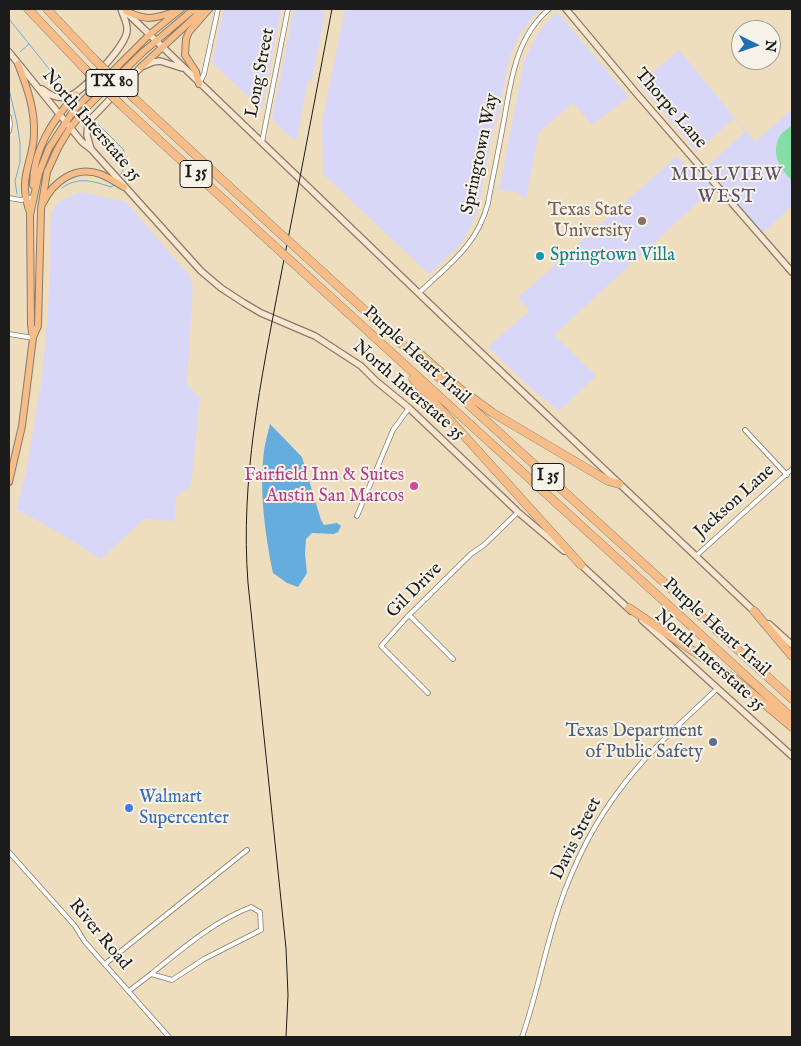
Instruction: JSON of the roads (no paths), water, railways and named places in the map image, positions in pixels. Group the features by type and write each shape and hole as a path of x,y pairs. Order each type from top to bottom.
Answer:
{"highway":[{"name":"Purple Heart Trail","path":"28,9 121,105 792,718"},
{"name":"Purple Heart Trail","path":"47,9 136,100 273,227 792,699"},
{"path":"53,9 66,30"},
{"path":"376,320 431,362 460,389 493,414 608,481 619,484"},
{"path":"394,356 432,401 581,565"},
{"path":"629,608 731,676 792,726"},
{"path":"754,611 792,656"}],"main road":[{"name":"TX 80","path":"33,338 31,325 30,215 42,162 56,134 74,110 150,34 180,9"},
{"path":"123,10 138,17 151,19 180,9"},
{"name":"TX 80","path":"9,482 22,426 33,338 38,326 41,209 47,172 70,128 89,105 157,40 194,9"},
{"path":"91,149 87,135 88,122 201,9"},
{"path":"199,84 196,72 185,54 186,39 189,32 208,9"},
{"name":"Thorpe Lane","path":"566,9 637,94 792,272"},
{"path":"123,10 157,40 199,84 619,484 792,646"},
{"path":"40,278 37,268 36,211 33,179 37,158 48,131 59,114 119,51 128,30 123,10"},
{"name":"North Interstate 35","path":"9,52 82,142 91,149 124,188 201,271 221,288 261,313 315,336 362,366 518,512 581,565 792,756"},
{"path":"141,67 160,61 184,68"},
{"path":"18,64 29,93 34,119 33,146 25,182 26,199 30,215"},
{"path":"36,85 58,98 76,94"},
{"path":"41,209 48,192 54,185 69,176 80,173 101,174 124,188"}],"street":[{"path":"199,84 204,74 218,9"},
{"name":"Long Street","path":"262,142 288,9"},
{"name":"Springtown Way","path":"419,293 472,242 482,222 490,193 520,47 537,20 549,9"},
{"path":"9,117 9,131"},
{"path":"9,198 26,199 34,197"},
{"path":"9,334 33,338"},
{"path":"357,516 393,430 409,408"},
{"path":"746,430 787,474"},
{"name":"Jackson Lane","path":"696,556 792,470"},
{"name":"Gil Drive","path":"428,693 381,646 470,554 484,545 518,512"},
{"path":"409,615 453,659"},
{"name":"Davis Street","path":"522,1037 538,988 566,885 598,821 618,791 647,756 718,688"},
{"path":"105,964 247,850"},
{"name":"River Road","path":"9,852 75,926 85,942 169,1037"},
{"path":"129,991 190,943 237,912 251,907 260,912 261,930 204,959 172,980 151,974"}],"water":[{"path":"270,424 302,457 324,525 337,523 341,526 338,532 334,534 312,533 306,539 307,573 298,587 287,583 273,573 270,558 265,528 262,481 264,448"}],"waterway":[{"path":"9,19 66,90"},
{"path":"20,52 29,44"},
{"path":"9,89 20,143 20,162 15,181 17,194"},
{"path":"96,122 123,149 125,162 121,174"},
{"path":"62,188 68,184 80,181 111,187 114,185"}],"railway":[{"path":"286,1037 288,995 286,948 248,583 246,545 247,506 259,393 332,9"}],"place":[{"name":"Texas State University","path":"642,221"},
{"name":"Springtown Villa","path":"540,256"},
{"name":"Fairfield Inn & Suites Austin San Marcos","path":"414,486"},
{"name":"Texas Department of Public Safety","path":"713,742"},
{"name":"Walmart Supercenter","path":"129,808"}],"district":[{"name":"MILLVIEW WEST","path":"727,187"}]}
